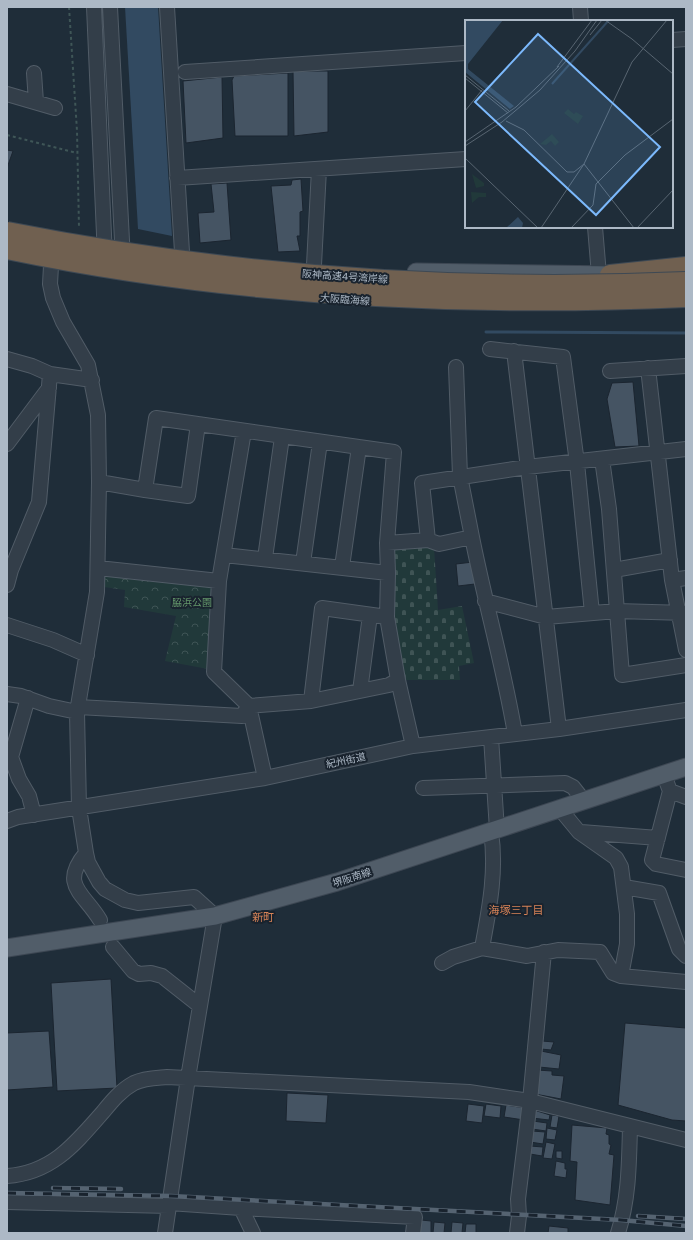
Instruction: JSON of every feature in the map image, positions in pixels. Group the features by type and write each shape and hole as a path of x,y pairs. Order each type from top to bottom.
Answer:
{"highway":[{"name":"阪神高速4号湾岸線","path":"7,232 114,251 207,264 399,281 590,285 686,282"},
{"name":"阪神高速4号湾岸線","path":"7,249 112,267 203,280 372,295 499,300 601,301 686,297"},
{"path":"604,275 686,267"}],"main road":[{"path":"7,224 123,244 182,252 391,272 604,275 686,272"},
{"name":"大阪臨海線","path":"7,257 51,266 184,286 272,295 390,303 609,309 686,304"},
{"name":"堺阪南線","path":"7,948 215,916 337,882 686,767"}],"street":[{"path":"94,7 106,241 105,274"},
{"path":"110,7 124,276"},
{"path":"167,7 182,252"},
{"path":"580,7 581,20"},
{"path":"673,40 686,39"},
{"path":"185,72 465,53"},
{"path":"34,73 36,102"},
{"path":"7,94 55,108"},
{"path":"177,178 465,159"},
{"path":"314,265 319,169"},
{"path":"595,228 604,275"},
{"path":"51,266 50,284 53,298 63,322 88,365 98,415 98,592 77,710 79,808 88,862 99,882 116,896 138,904 194,897 215,916 188,1078 165,1233"},
{"path":"490,349 563,357 577,463 592,613"},
{"path":"514,351 559,729"},
{"path":"7,359 32,366 49,381 92,380"},
{"path":"610,371 686,366"},
{"path":"456,367 460,476 485,601 509,700 515,734"},
{"path":"648,368 670,560 679,579 686,650"},
{"path":"7,444 49,381"},
{"path":"7,585 11,570 39,502 49,381"},
{"path":"145,490 156,418 244,432 394,452 387,543 387,618 398,680 413,746"},
{"path":"99,482 188,496 198,424"},
{"path":"244,432 219,581 214,672 249,706 265,778"},
{"path":"265,558 282,437"},
{"path":"303,563 320,442"},
{"path":"342,567 359,447"},
{"path":"428,540 422,483 460,476 686,449"},
{"path":"602,459 609,510 622,675 686,665"},
{"path":"387,543 428,540 439,544 472,538"},
{"path":"224,555 265,558 388,573"},
{"path":"614,570 670,560"},
{"path":"98,568 219,581"},
{"path":"485,601 546,617 617,611 683,614"},
{"path":"311,701 322,608 387,618"},
{"path":"360,691 370,615"},
{"path":"7,625 53,640 88,655"},
{"path":"249,706 311,701 389,685 398,680"},
{"path":"7,694 28,698 49,706 77,710 242,716 249,706"},
{"path":"28,698 11,757 13,778 29,796 34,815"},
{"name":"紀州街道","path":"7,821 34,815 265,778 413,746 559,729 686,710"},
{"path":"482,948 492,889 494,852 494,786 491,737"},
{"path":"664,774 670,791 652,860 656,864 686,870"},
{"path":"423,788 565,783 573,787 584,801"},
{"path":"670,791 686,797"},
{"path":"560,808 579,832 616,858 622,867 627,944 621,976"},
{"path":"579,832 658,838"},
{"path":"86,853 76,864 74,874 75,886 100,920"},
{"path":"624,888 659,893 679,949 686,956"},
{"path":"113,946 133,971 138,974 151,973 162,976 200,1006"},
{"path":"442,963 453,957 482,948 527,956 558,950 600,952 614,973 621,976 686,982"},
{"path":"517,1233 519,1216 518,1199 530,1101 544,952"},
{"path":"7,1176 33,1171 53,1162 72,1146 119,1093 134,1083 150,1078 188,1078 420,1088 469,1092 530,1101 686,1140"},
{"path":"618,1232 626,1205 630,1127"},
{"path":"7,1202 169,1204 415,1217 413,1233"},
{"path":"242,1208 253,1233"}],"path":[{"path":"69,7 78,154 79,228"},
{"path":"7,135 78,154"}],"green space":[{"path":"434,547 438,610 462,606 474,663 459,666 460,680 404,680 393,619 392,549"},
{"name":"脇浜公園","path":"103,572 214,585 208,669 165,661 176,616 124,607 125,590 104,587"}],"water":[{"path":"125,7 158,7 172,236 138,229"}],"building":[{"path":"293,71 328,71 328,132 294,136"},
{"path":"288,73 288,136 235,136 232,80 234,76"},
{"path":"222,77 223,138 186,143 183,81"},
{"path":"7,150 13,151 7,168"},
{"path":"301,179 303,211 300,212 300,236 297,236 300,251 278,252 271,186 291,185 292,180"},
{"path":"227,183 231,240 200,243 198,213 214,212 211,184"},
{"path":"633,382 639,446 615,447 607,399 612,383"},
{"path":"473,562 475,584 458,586 456,564"},
{"path":"111,979 117,1088 57,1091 51,983"},
{"path":"625,1023 686,1028 686,1121 672,1120 618,1105"},
{"path":"49,1031 53,1087 7,1090 7,1033"},
{"path":"542,1041 554,1042 551,1050 541,1049"},
{"path":"541,1051 561,1055 559,1069 539,1067"},
{"path":"537,1070 552,1071 552,1075 564,1076 561,1099 535,1094"},
{"path":"287,1093 328,1095 326,1123 286,1121"},
{"path":"468,1104 484,1106 482,1123 466,1121"},
{"path":"486,1104 501,1106 500,1118 484,1116"},
{"path":"506,1105 525,1108 524,1120 504,1117"},
{"path":"534,1110 550,1115 549,1120 532,1118"},
{"path":"552,1115 559,1116 557,1128 550,1127"},
{"path":"533,1121 547,1123 546,1131 532,1129"},
{"path":"572,1125 607,1128 606,1134 609,1135 609,1144 611,1145 609,1154 614,1155 610,1205 575,1200 577,1162 570,1161"},
{"path":"547,1128 557,1130 555,1140 546,1139"},
{"path":"532,1131 545,1132 543,1144 530,1142"},
{"path":"546,1142 555,1144 552,1159 543,1158"},
{"path":"530,1146 543,1147 542,1156 530,1154"},
{"path":"556,1151 562,1151 562,1159 556,1158"},
{"path":"556,1161 565,1163 565,1169 567,1169 566,1178 554,1176"},
{"path":"421,1220 431,1221 431,1233 420,1233"},
{"path":"434,1222 445,1223 444,1233 433,1233"},
{"path":"452,1222 463,1223 462,1233 451,1233"},
{"path":"466,1224 476,1224 476,1233 465,1233"},
{"path":"549,1226 568,1228 568,1233 548,1233"}],"waterway":[{"path":"486,332 686,333"}],"railway":[{"path":"53,1188 121,1189"},
{"path":"7,1193 171,1196 621,1220 686,1226"},
{"path":"638,1216 686,1219"}],"district":[{"name":"海塚三丁目","path":"516,910"},
{"name":"新町","path":"263,917"}]}
